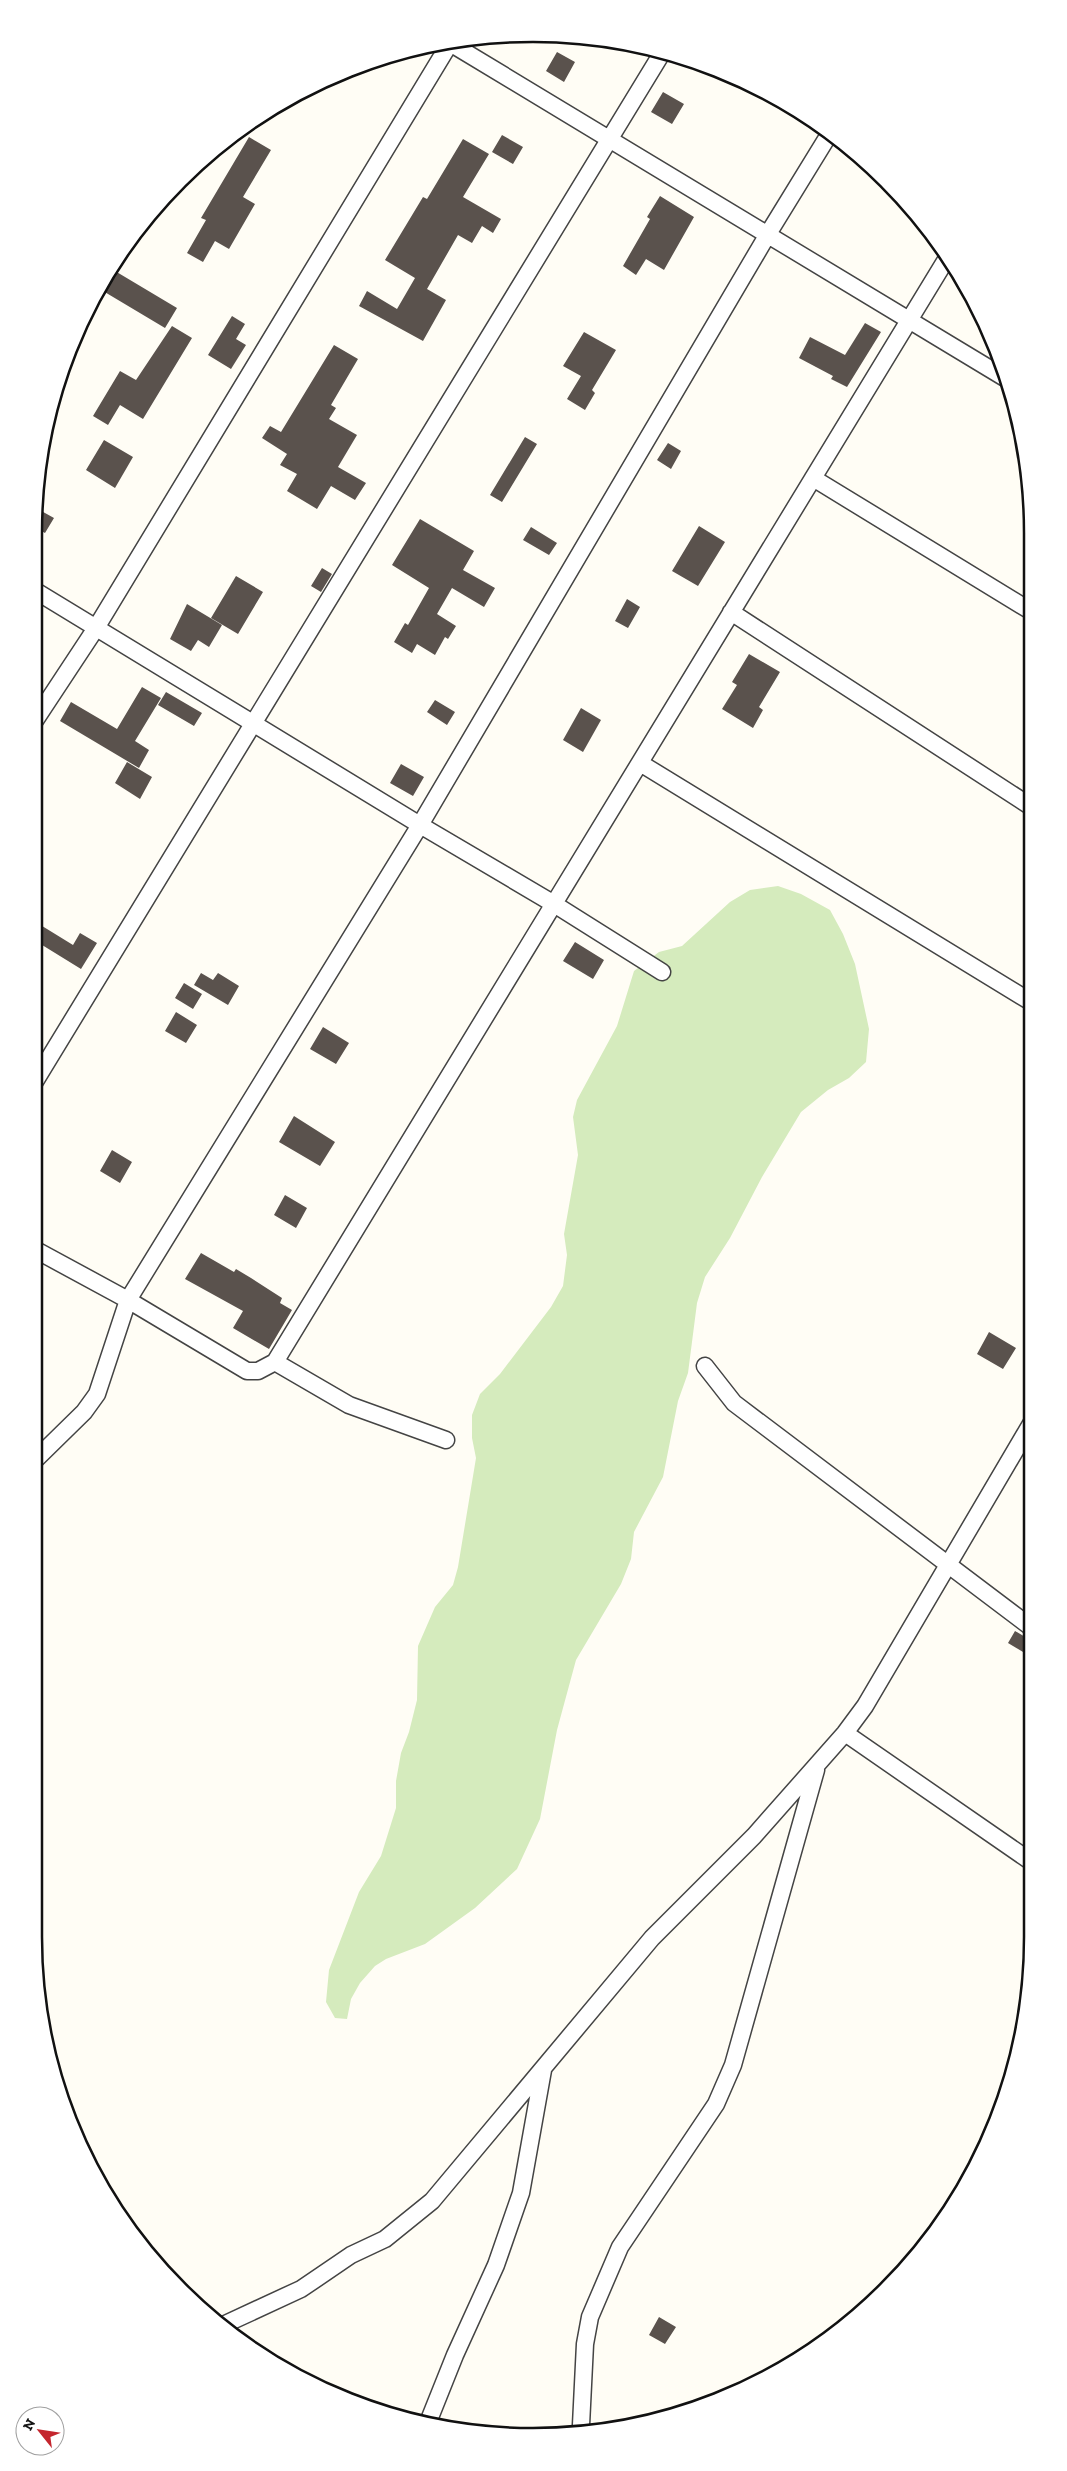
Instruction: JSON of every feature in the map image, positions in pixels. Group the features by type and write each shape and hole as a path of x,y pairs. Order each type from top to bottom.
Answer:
{"street":[{"path":"459,49 997,373"},
{"path":"42,710 96,628 445,51"},
{"path":"42,1070 659,58"},
{"path":"42,1453 84,1412 97,1394 128,1300 420,825 768,234 826,140"},
{"path":"42,1253 128,1300 247,1371 258,1371 275,1362 944,264"},
{"path":"813,478 1024,607"},
{"path":"42,595 420,825 554,904 662,972"},
{"path":"731,612 1024,802"},
{"path":"640,763 1024,998"},
{"path":"275,1362 349,1405 446,1440"},
{"path":"705,1366 734,1403 1024,1622"},
{"path":"229,2322 300,2289 351,2255 385,2239 432,2201 652,1938 754,1836 845,1733 865,1706 949,1567 1024,1436"},
{"path":"845,1733 1024,1857"},
{"path":"581,2426 585,2353 590,2317 620,2247 716,2104 733,2065 817,1765"},
{"path":"430,2417 454,2356 496,2265 521,2193 543,2068"}],"green space":[{"path":"778,886 801,894 830,910 843,934 855,964 869,1029 866,1062 849,1078 828,1090 801,1112 762,1177 730,1238 705,1277 697,1303 688,1373 678,1401 663,1477 634,1532 631,1559 621,1584 576,1660 557,1730 540,1819 517,1869 475,1908 425,1944 386,1959 375,1966 360,1983 351,1999 347,2019 335,2018 326,2002 329,1970 359,1892 381,1856 396,1808 396,1781 401,1753 409,1732 417,1700 418,1646 435,1607 453,1585 458,1567 476,1458 472,1438 472,1415 480,1394 500,1374 551,1307 563,1286 567,1255 564,1234 578,1155 573,1117 577,1100 617,1026 634,971 659,952 682,946 730,902 750,890"}],"building":[{"path":"557,52 575,62 564,82 546,71"},
{"path":"663,92 684,104 672,124 651,112"},
{"path":"502,135 523,147 513,164 492,152"},
{"path":"249,137 271,150 243,197 255,204 229,249 215,241 203,262 187,253 206,220 201,218"},
{"path":"463,139 489,154 463,197 501,219 493,233 482,226 472,243 458,235 427,289 446,300 423,341 359,306 367,291 397,309 415,278 385,260 423,197 427,199"},
{"path":"660,196 694,217 664,270 646,259 636,275 623,266 650,219 647,217"},
{"path":"118,273 177,308 165,328 106,293"},
{"path":"232,316 245,324 236,339 246,345 231,369 208,355"},
{"path":"865,323 881,332 847,387 831,379 833,376 799,358 810,337 845,355"},
{"path":"172,326 192,338 143,419 120,405 108,425 93,416 120,371 136,380"},
{"path":"584,332 616,350 592,390 595,393 585,410 567,399 581,376 563,366"},
{"path":"334,345 358,359 331,405 336,408 329,419 357,435 338,467 366,483 355,500 331,486 317,509 287,491 297,474 280,465 287,454 262,438 270,426 281,432"},
{"path":"525,437 537,444 502,502 490,495"},
{"path":"104,440 133,457 115,488 86,470"},
{"path":"668,443 681,451 671,469 657,460"},
{"path":"43,512 54,518 45,533 42,531"},
{"path":"420,519 474,551 463,570 495,588 484,607 452,588 437,614 456,626 448,639 445,637 435,655 417,644 412,653 394,642 405,623 408,625 429,588 392,565"},
{"path":"699,526 725,542 698,586 672,571"},
{"path":"531,527 557,543 549,555 523,540"},
{"path":"322,568 332,574 321,592 311,586"},
{"path":"236,576 263,592 238,634 211,618"},
{"path":"627,599 640,607 628,628 615,621"},
{"path":"187,604 222,625 209,647 198,640 191,651 170,639"},
{"path":"749,654 780,672 759,707 763,710 753,728 722,709 737,685 732,682"},
{"path":"142,687 161,698 135,741 149,750 139,768 60,721 71,702 117,729"},
{"path":"166,692 202,713 194,726 158,705"},
{"path":"435,700 455,712 447,725 427,712"},
{"path":"581,708 601,720 583,752 563,740"},
{"path":"127,762 152,777 140,799 115,783"},
{"path":"401,764 424,777 413,796 390,783"},
{"path":"42,926 73,945 80,933 97,943 81,969 42,945"},
{"path":"575,942 604,960 593,979 563,961"},
{"path":"201,973 213,980 218,973 239,986 228,1005 194,985"},
{"path":"184,983 202,994 193,1009 175,998"},
{"path":"176,1012 197,1025 186,1043 165,1031"},
{"path":"323,1027 349,1043 336,1064 310,1049"},
{"path":"294,1116 335,1142 320,1166 279,1142"},
{"path":"112,1150 132,1162 120,1183 100,1171"},
{"path":"285,1195 307,1208 296,1228 274,1215"},
{"path":"201,1253 234,1272 236,1269 251,1278 282,1298 280,1303 292,1310 269,1349 233,1328 243,1311 185,1279"},
{"path":"989,1332 1016,1348 1003,1369 977,1354"},
{"path":"1015,1631 1024,1636 1024,1653 1008,1643"},
{"path":"659,2317 676,2327 665,2344 649,2335"}]}
